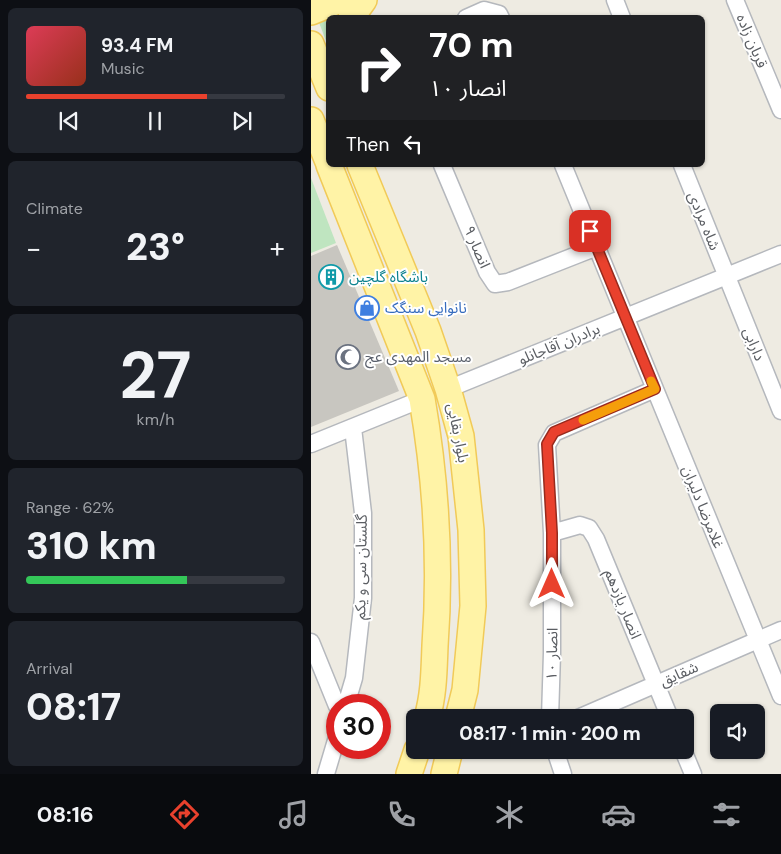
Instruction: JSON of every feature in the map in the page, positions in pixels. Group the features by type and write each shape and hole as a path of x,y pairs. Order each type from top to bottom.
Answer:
{"main road":[{"path":"311,12 340,0"},
{"path":"353,15 364,0"},
{"path":"311,44 326,81"},
{"name":"بلوار بقایی","path":"311,120 326,157"},
{"name":"بلوار بقایی","path":"330,167 422,399 429,436 436,520 438,601 432,702 430,709"},
{"name":"بلوار بقایی","path":"361,167 427,331 448,389 461,436 471,530 473,606 465,690 461,709"},
{"path":"422,399 448,389"},
{"path":"409,774 414,759"},
{"path":"444,774 448,759"}],"street":[{"path":"615,0 621,15"},
{"name":"قربان زاده","path":"735,0 781,110"},
{"path":"473,15 485,10 500,15"},
{"name":"انصار ۹","path":"443,167 487,272 495,284 508,282 597,247"},
{"name":"غلامرضا دلیران","path":"564,167 781,696"},
{"name":"شاه مرادی","path":"682,167 727,276"},
{"name":"برادران آقاجانلو","path":"448,389 781,254"},
{"name":"دارابی","path":"727,276 781,411"},
{"name":"انصار ۱۰","path":"550,709 552,533 547,444 554,432 655,389"},
{"path":"311,444 422,399"},
{"name":"گلستان سی و یکم","path":"349,694 354,678 363,598 363,513 353,428"},
{"name":"انصار یازدهم","path":"552,533 580,525 589,528 596,539 666,709"},
{"name":"شقایق","path":"598,709 781,630"},
{"path":"311,642 332,694"},
{"path":"326,774 330,759"},
{"path":"558,759 563,774"},
{"path":"687,759 693,774"}],"green space":[{"path":"354,4 346,15 329,15"},
{"path":"326,16 326,41 318,20"},
{"path":"311,178 336,243 311,253"}],"building":[{"name":"مسجد المهدی عج","path":"337,245 399,391 311,427 311,256"}],"slow traffic":[{"path":"583,420 655,389 651,381"}],"place":[{"name":"باشگاه گلچین","path":"331,277"},
{"name":"نانوایی سنگک","path":"367,308"},
{"name":"مسجد المهدی عج","path":"348,357"}],"route":[{"path":"552,584 552,533 547,444 554,432 655,389 590,231"}]}
